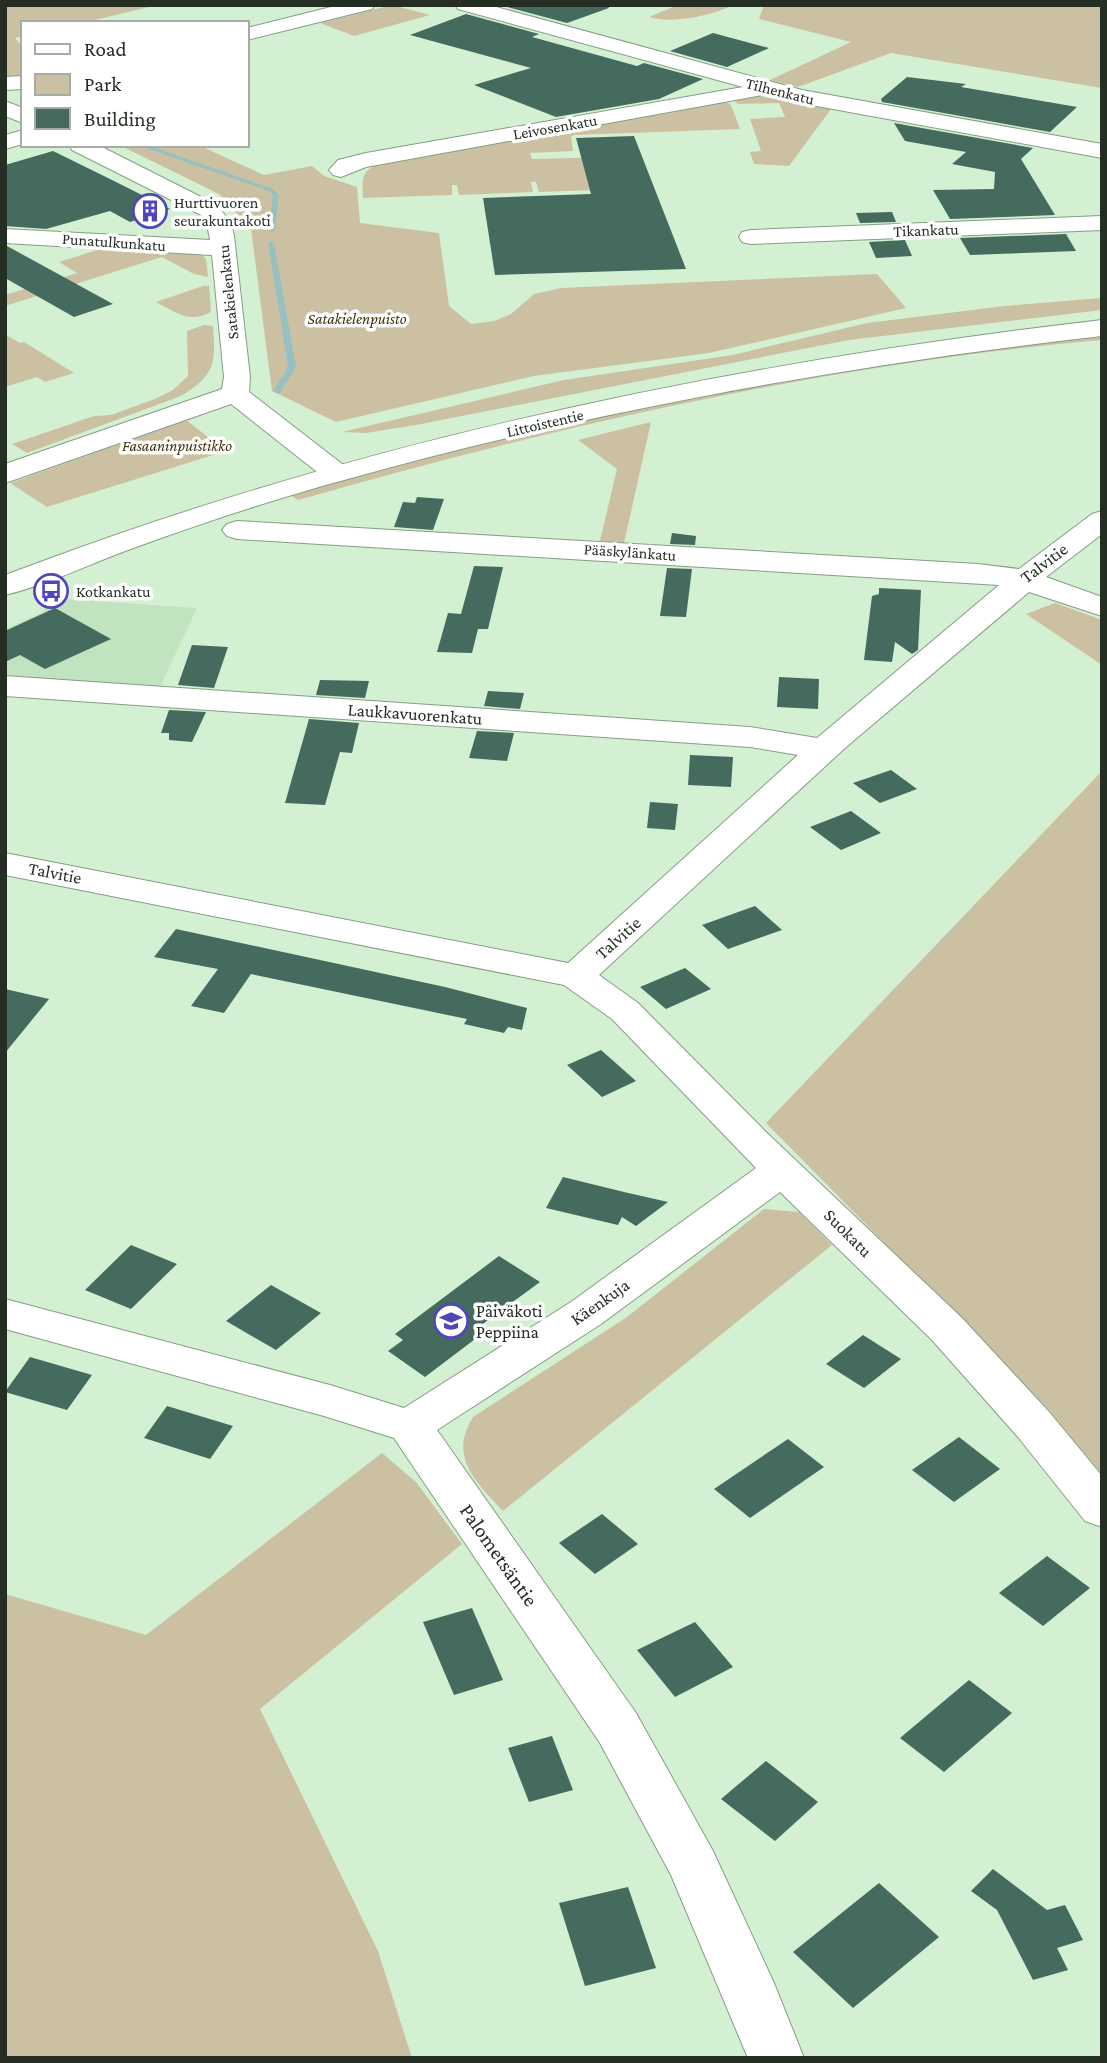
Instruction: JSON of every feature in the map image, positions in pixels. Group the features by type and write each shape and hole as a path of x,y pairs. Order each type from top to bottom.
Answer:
{"street":[{"path":"248,34 365,5"},
{"name":"Tilhenkatu","path":"465,5 831,103 1102,151"},
{"name":"Leivosenkatu","path":"341,170 346,165 366,160 772,89"},
{"path":"5,108 21,115"},
{"name":"Satakielenkatu","path":"84,147 209,210 219,223 237,377 235,394"},
{"name":"Tikankatu","path":"751,237 1102,223"},
{"name":"Punatulkunkatu","path":"5,236 224,248"},
{"name":"Littoistentie","path":"5,560 73,532 154,504 768,360 919,336 1102,316"},
{"name":"Littoistentie","path":"5,586 325,464 479,438 756,378 942,347 1102,328"},
{"path":"5,474 235,394 325,464"},
{"name":"Talvitie","path":"5,864 576,976 823,752 1022,579 1102,520"},
{"name":"Pääskylänkatu","path":"237,530 965,572 1022,579 1102,607"},
{"name":"Laukkavuorenkatu","path":"5,686 750,737 812,747 823,752"},
{"name":"Suokatu","path":"576,976 625,1011 754,1143 947,1329 1034,1425 1102,1509"},
{"name":"Käenkuja","path":"410,1426 586,1313 783,1169"},
{"path":"5,1314 330,1401 410,1426"},
{"name":"Palometsäntie","path":"410,1426 618,1728 694,1867 776,2058"}],"shaded area":[{"path":"50,598 197,608 160,687 5,677 5,629 43,612"}],"green space":[{"path":"5,5 158,5 90,21 21,21 21,36 15,38 21,45 21,75 5,77"},
{"path":"392,5 430,15 354,36 320,23"},
{"path":"678,5 734,5 692,18 670,20 649,17"},
{"path":"764,5 1102,5 1102,88 891,53 798,87 770,80 851,42 759,19"},
{"path":"760,96 831,109 789,166 754,164 750,152 761,151 750,119 785,117 779,103 738,104 734,100"},
{"path":"725,101 731,105 740,129 574,135 571,137 573,151 530,153 532,159 614,157 625,189 539,192 536,182 531,182 533,192 459,195 457,185 452,185 452,195 363,198 366,173 386,160"},
{"name":"Satakielenpuisto","path":"123,147 202,147 264,175 312,166 324,176 357,187 360,223 439,233 449,306 471,324 494,321 511,314 534,294 561,288 877,274 906,308 709,353 534,376 336,422 272,391 251,229 219,194"},
{"path":"110,246 201,254 206,259 208,277 194,274 162,257 5,306 5,295 77,273 59,262"},
{"path":"209,286 211,312 203,315 189,317 156,302"},
{"path":"1102,298 1102,310 849,340 416,425 366,433 342,432 564,380 733,355 867,323 1005,306"},
{"path":"204,325 213,326 214,350 211,367 201,382 181,396 27,453 12,444 94,416 111,415 173,390 188,376 187,331"},
{"path":"1102,335 1102,340 1000,351 797,381 596,423 298,500 289,494 401,463 613,414 878,361"},
{"path":"5,337 20,343 24,342 74,373 45,382 37,377 5,387"},
{"name":"Fasaaninpuistikko","path":"186,420 226,451 47,507 10,483"},
{"path":"651,422 624,543 600,541 617,469 578,440"},
{"path":"1055,603 1102,620 1102,665 1026,614"},
{"path":"1102,771 1102,1474 1050,1411 766,1123"},
{"path":"764,1209 799,1212 832,1245 503,1511 475,1479 464,1457 463,1444 473,1417 627,1317"},
{"path":"382,1453 416,1482 462,1544 260,1709 378,1951 412,2058 5,2058 5,1594 146,1635"}],"building":[{"path":"500,5 608,5 609,8 567,23"},
{"path":"466,14 539,34 532,37 637,66 644,63 703,79 659,99 556,117 474,85 531,68 410,35"},
{"path":"713,33 769,48 727,67 670,51"},
{"path":"907,77 966,84 961,87 1077,107 1050,132 882,102 881,99"},
{"path":"894,123 1033,148 1021,159 1055,215 950,219 933,190 994,189 995,172 952,164 966,152 905,141"},
{"path":"634,136 686,269 495,275 483,198 591,194 576,138"},
{"path":"53,151 170,209 130,222 110,211 46,229 5,226 5,165"},
{"path":"892,212 896,222 860,223 856,213"},
{"path":"1066,234 1076,251 970,255 960,238"},
{"path":"905,240 912,256 876,258 869,242"},
{"path":"5,246 113,304 74,317 5,278"},
{"path":"417,497 444,499 433,530 394,527 403,502 415,503"},
{"path":"672,533 696,536 695,545 670,544"},
{"path":"474,566 503,567 488,629 478,629 472,653 437,652 448,613 461,614"},
{"path":"667,568 692,569 686,617 660,616"},
{"path":"879,588 921,590 918,650 912,654 895,642 892,662 864,660 872,596 879,594"},
{"path":"55,608 111,639 45,669 20,655 5,662 5,631"},
{"path":"192,645 228,647 214,688 178,685"},
{"path":"779,677 819,679 818,709 777,707"},
{"path":"320,680 369,681 365,698 316,695"},
{"path":"488,691 524,693 520,709 484,706"},
{"path":"169,710 206,712 192,742 169,740 169,733 161,733"},
{"path":"309,719 359,723 352,753 340,752 325,805 285,803"},
{"path":"477,731 514,733 507,761 469,758"},
{"path":"690,755 733,757 731,787 688,785"},
{"path":"891,770 917,789 880,803 853,783"},
{"path":"650,802 678,804 675,830 647,828"},
{"path":"851,811 881,833 841,850 810,827"},
{"path":"755,906 782,930 728,949 702,925"},
{"path":"176,929 445,987 527,1008 522,1030 508,1027 504,1033 464,1024 467,1019 251,974 224,1013 191,1006 218,969 154,957"},
{"path":"685,968 711,989 666,1009 640,987"},
{"path":"5,989 49,999 5,1053"},
{"path":"601,1050 636,1081 602,1097 567,1065"},
{"path":"563,1177 668,1202 636,1226 622,1217 618,1225 546,1208"},
{"path":"131,1245 177,1264 131,1309 85,1290"},
{"name":"Päiväkoti Peppiina","path":"499,1256 540,1282 480,1326 487,1330 425,1377 388,1351 403,1340 395,1334"},
{"path":"271,1285 321,1313 276,1350 226,1321"},
{"path":"863,1335 901,1359 864,1388 826,1364"},
{"path":"30,1357 92,1375 67,1410 5,1392"},
{"path":"167,1406 233,1426 210,1459 144,1438"},
{"path":"959,1437 1000,1469 954,1502 912,1470"},
{"path":"788,1439 824,1467 750,1518 714,1489"},
{"path":"602,1514 638,1544 595,1574 559,1543"},
{"path":"1047,1556 1090,1588 1043,1626 999,1593"},
{"path":"472,1608 503,1680 454,1695 423,1622"},
{"path":"695,1622 733,1667 675,1697 637,1650"},
{"path":"969,1680 1012,1713 944,1772 900,1738"},
{"path":"552,1736 573,1790 529,1802 508,1748"},
{"path":"766,1761 818,1802 775,1841 721,1799"},
{"path":"993,1869 1047,1910 1065,1905 1083,1940 1057,1948 1068,1970 1033,1980 997,1910 971,1891"},
{"path":"879,1883 939,1937 853,2008 793,1952"},
{"path":"628,1887 656,1968 585,1986 559,1903"}],"waterway":[{"path":"146,147 271,190 276,195 272,230"},
{"path":"271,243 292,367 277,391"}],"place":[{"name":"Hurttivuoren seurakuntakoti","path":"150,211"},
{"name":"Kotkankatu","path":"51,591"},
{"name":"Päiväkoti Peppiina","path":"451,1321"}]}
